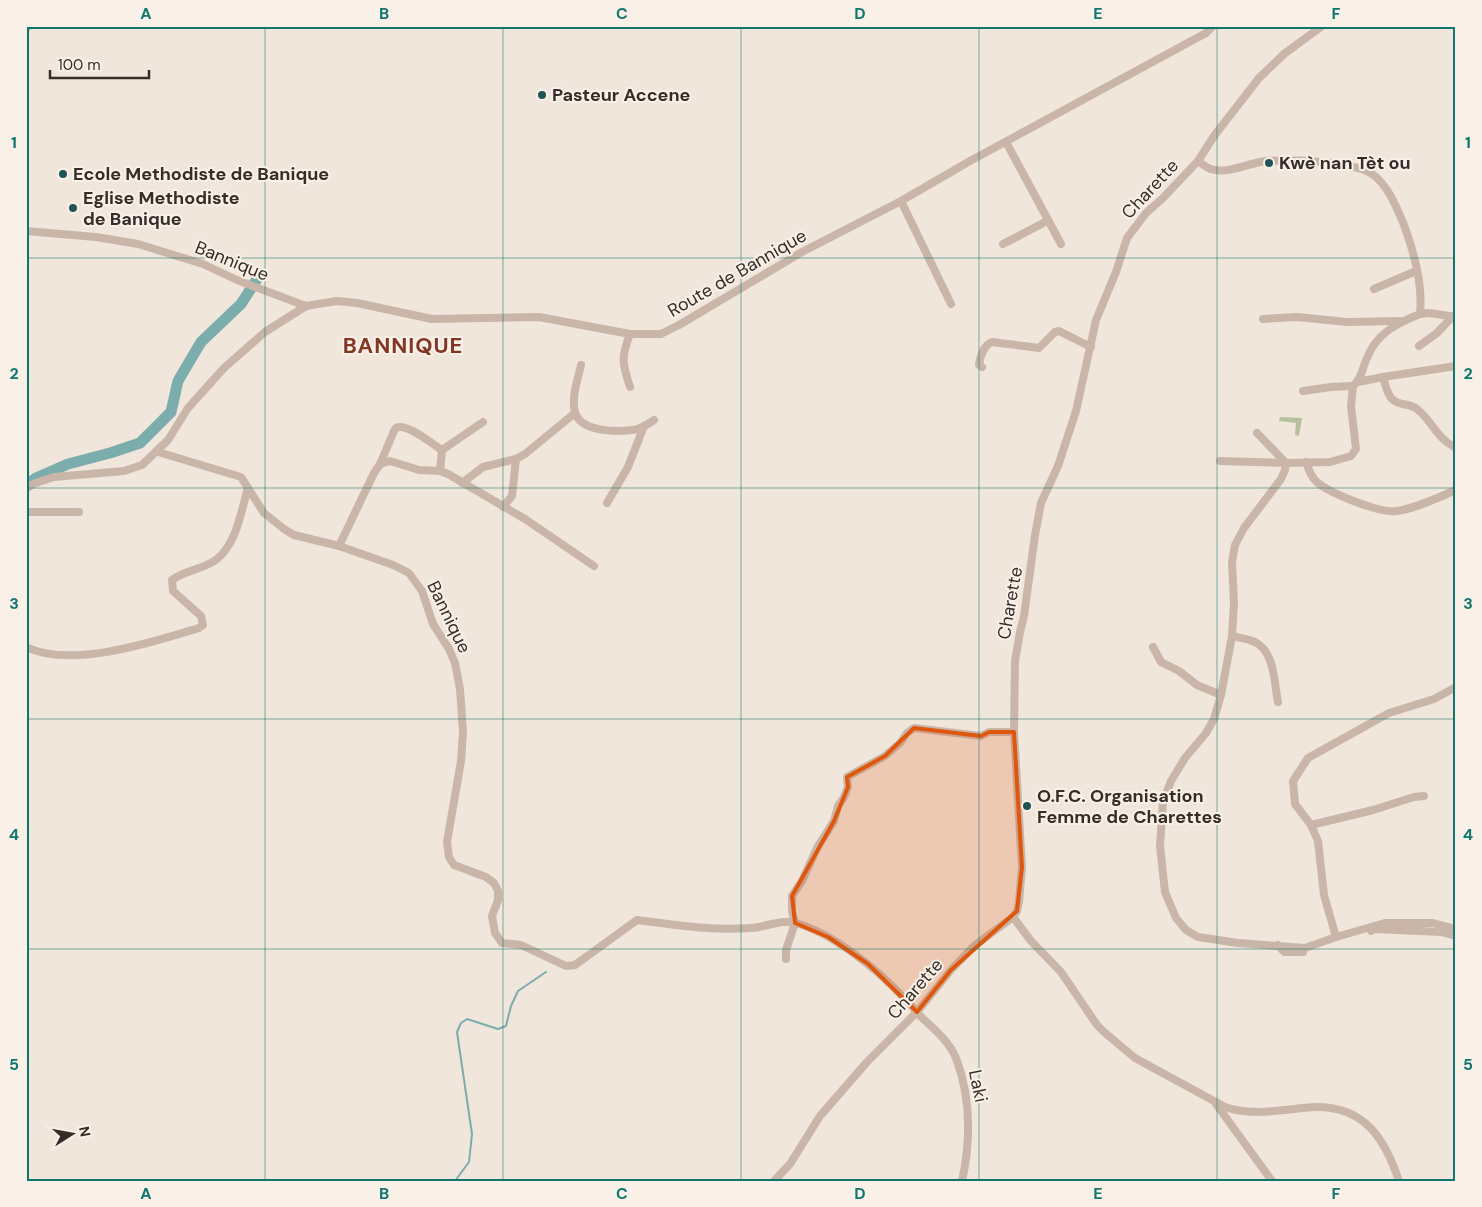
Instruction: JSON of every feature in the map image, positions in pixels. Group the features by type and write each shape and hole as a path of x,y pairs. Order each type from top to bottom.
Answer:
{"street":[{"name":"Route de Bannique","path":"26,489 33,484 54,477 124,471 142,465 158,452 168,440 188,408 224,368 265,332 306,306 337,302 357,303 432,319 539,317 630,334 661,334 810,248 901,201 1206,33 1213,26"},
{"name":"Charette","path":"774,1181 790,1164 820,1116 867,1062 917,1012 951,970 974,946 1017,912 1022,867 1014,732 1015,661 1024,616 1041,503 1058,466 1068,438 1076,411 1096,320 1116,272 1127,238 1146,213 1198,161 1214,136 1259,78 1284,54 1322,26"},
{"path":"1006,142 1061,244"},
{"path":"1198,161 1211,169 1223,170 1261,162 1305,162 1349,166 1373,174 1391,195 1411,246 1422,296 1420,314"},
{"path":"901,201 951,304"},
{"path":"1002,244 1047,221"},
{"name":"Bannique","path":"26,231 138,244 203,264 237,280 306,306"},
{"path":"1374,289 1416,271"},
{"path":"1220,461 1330,462 1351,456 1356,449 1351,406 1356,384 1372,346 1390,328 1420,314 1429,313 1454,317"},
{"path":"1263,318 1297,317 1347,322 1402,321"},
{"path":"1419,346 1454,317"},
{"path":"982,367 979,365 979,362 985,348 992,342 1039,348 1055,332 1059,331 1091,347"},
{"path":"629,384 623,363 623,352 630,334"},
{"path":"581,364 574,400 575,413 580,421 590,427 601,430 633,430 654,420"},
{"path":"1302,391 1356,384 1383,377 1456,366"},
{"path":"1383,377 1390,396 1394,401 1414,406 1446,443 1456,448"},
{"path":"462,483 483,467 516,460 575,413"},
{"path":"442,450 483,422"},
{"path":"339,546 397,428 401,426 408,428 442,450"},
{"path":"607,503 628,467 644,426"},
{"path":"1257,433 1286,462"},
{"path":"440,471 442,450"},
{"name":"Bannique","path":"158,452 241,477 264,513 284,529 294,535 339,546 393,565 409,573 422,591 432,624 449,649 455,663 460,689 463,732 461,761 447,850 454,865 486,876 494,883 498,891 498,900 492,916 495,933 502,943 521,945 566,966 575,965 638,920 691,927 752,928 778,923 794,923"},
{"path":"503,507 512,496 516,460"},
{"path":"380,464 390,462 419,470 440,471 503,507 594,566"},
{"path":"1286,462 1281,479 1244,528 1235,545 1232,562 1234,603 1232,636 1221,695 1214,719 1185,758 1171,781 1163,802 1160,846 1165,892 1176,918 1186,930 1198,937 1238,943 1305,948 1336,936 1384,923 1433,923 1456,929"},
{"path":"1306,462 1312,476 1324,488 1371,507 1395,512 1456,490"},
{"path":"26,647 60,656 83,655 147,644 199,628 203,625 201,616 172,592 172,580 217,559 230,543 248,488"},
{"path":"26,512 79,512"},
{"path":"1232,636 1255,642 1264,649 1271,662 1278,702"},
{"path":"1153,647 1161,662 1179,671 1197,685 1221,695"},
{"path":"1336,936 1324,895 1318,841 1311,825 1296,804 1293,781 1308,758 1389,713 1434,699 1456,687"},
{"path":"786,959 786,950 794,923 792,896 802,881 817,848 834,821 838,806 848,787 847,777 885,756 900,744 907,733 914,728 981,736 989,732 1014,732"},
{"path":"1311,825 1373,810 1414,797 1424,796"},
{"path":"1013,917 1031,941 1061,972 1097,1025 1135,1058 1215,1102 1236,1111 1259,1113 1326,1107 1350,1113 1366,1122 1379,1138 1390,1158 1398,1181"},
{"name":"Laki","path":"794,923 828,937 868,964 942,1038 955,1056 962,1077 969,1123 968,1152 962,1181"},
{"path":"1278,945 1284,952 1306,952 1375,930 1441,932 1456,936"},
{"path":"1215,1102 1272,1181"}],"highlighted area":[{"path":"914,728 981,736 989,732 1014,732 1022,867 1017,911 951,970 917,1012 868,964 828,937 795,923 792,896 834,821 848,787 847,777 885,756"}],"green space":[{"path":"1280,417 1302,418 1299,436 1295,435 1296,423 1279,421"}],"waterway":[{"path":"26,485 36,478 68,464 140,443 171,412 178,381 201,342 241,304 259,276"},
{"path":"455,1181 469,1162 472,1134 457,1032 461,1023 467,1019 498,1029 506,1026 511,1006 518,991 546,972"}],"place":[{"name":"Pasteur Accene","path":"542,95"},
{"name":"Kwè nan Tèt ou","path":"1269,163"},
{"name":"Ecole Methodiste de Banique","path":"63,174"},
{"name":"Eglise Methodiste de Banique","path":"73,208"},
{"name":"O.F.C. Organisation Femme de Charettes","path":"1027,806"}],"district":[{"name":"BANNIQUE","path":"403,345"}]}
